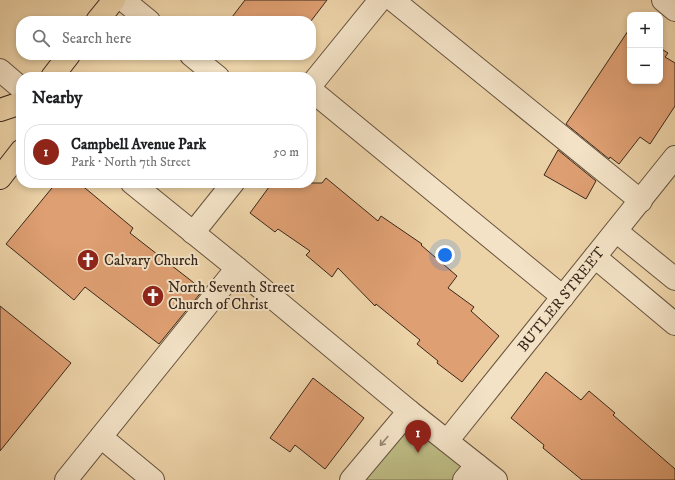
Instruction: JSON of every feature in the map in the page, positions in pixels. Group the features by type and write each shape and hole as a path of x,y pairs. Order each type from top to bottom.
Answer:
{"highway":[{"path":"101,16 114,0"},
{"path":"56,72 66,60"},
{"path":"0,110 16,105"},
{"path":"0,178 16,157"}],"street":[{"path":"123,0 143,16"},
{"path":"316,79 380,0"},
{"path":"393,0 641,201"},
{"path":"663,0 675,10"},
{"path":"197,60 212,72"},
{"path":"0,70 16,84"},
{"path":"316,94 563,297"},
{"name":"BUTLER STREET","path":"447,441 675,157"},
{"path":"138,188 447,441 470,472 496,480"},
{"path":"193,234 229,188"},
{"path":"616,231 675,279"},
{"path":"595,257 675,324"},
{"path":"66,480 237,268"},
{"path":"351,480 409,411"},
{"path":"101,437 153,480"}],"shaded area":[{"path":"409,411 477,465 464,480 351,480"}],"building":[{"path":"245,0 327,0 315,16 233,16"},
{"path":"627,32 627,84 663,84 663,50 668,53 665,57 675,63 675,106 650,144 640,137 619,164 610,157 609,159 566,124"},
{"path":"558,150 596,181 586,199 544,175"},
{"path":"326,178 378,221 381,216 422,244 421,245 457,276 448,288 474,307 471,311 499,336 462,382 437,363 438,361 417,344 420,340 376,304 375,306 338,268 332,277 306,255 310,251 278,229 275,232 250,213 268,188 316,188 316,183 322,183"},
{"path":"52,188 85,188 133,228 130,233 203,290 159,344 85,287 74,300 6,244"},
{"path":"0,306 71,363 0,451"},
{"path":"546,372 581,400 589,391 615,413 613,415 675,469 675,480 582,480 543,448 544,445 511,418"},
{"path":"313,378 364,418 325,469 295,445 290,452 270,438"}],"place":[{"name":"Calvary Church","path":"88,260"},
{"name":"North Seventh Street Church of Christ","path":"153,296"},
{"name":"Campbell Avenue Park","path":"418,453"}]}
